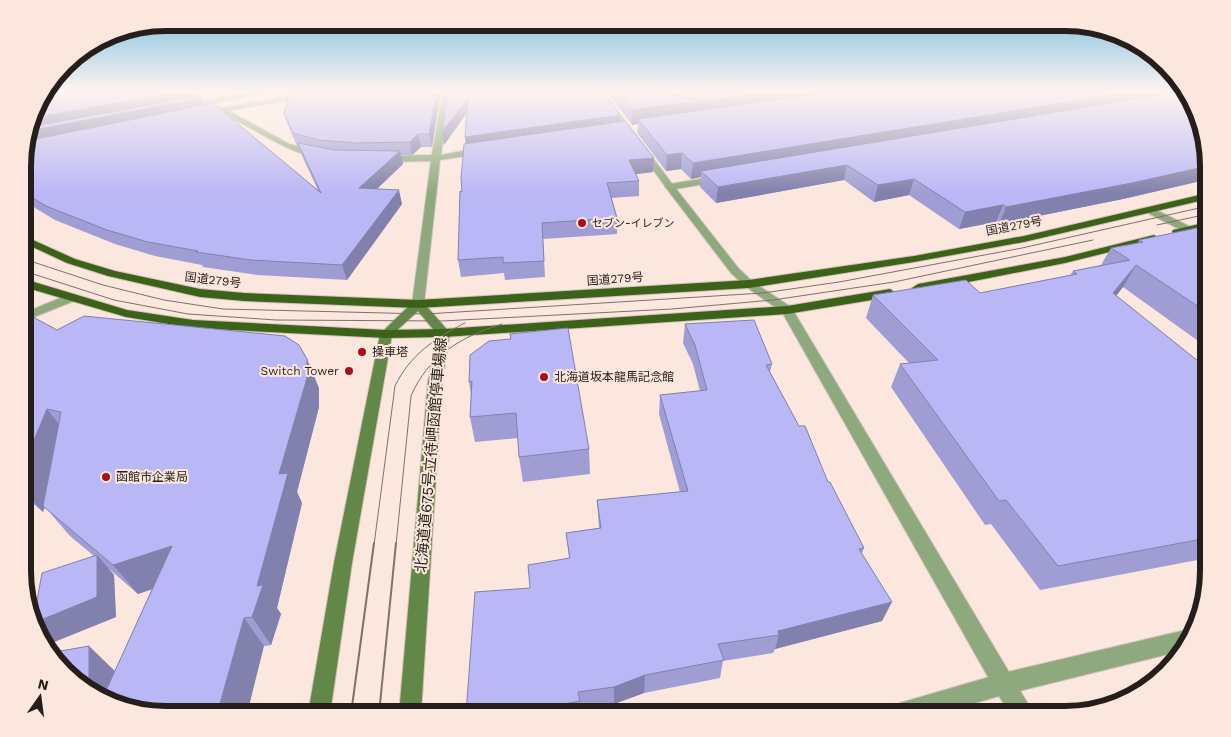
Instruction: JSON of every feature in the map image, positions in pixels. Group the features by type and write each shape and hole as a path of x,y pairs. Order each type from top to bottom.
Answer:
{"highway":[{"name":"国道279号","path":"31,242 72,261 112,274 200,293 244,298 418,304 749,284 845,270 987,245 1199,198"},
{"path":"31,285 126,313 193,324 386,334 444,333 787,310 978,278 1065,260 1199,227"}],"main road":[{"name":"北海道道675号立待岬函館停車場線","path":"411,706 436,382 444,333 418,304"},
{"path":"320,706 343,563 386,334 418,304"}],"street":[{"path":"249,125 288,148 327,157"},
{"path":"418,304 441,125"},
{"path":"629,125 670,187 735,271 749,284 787,310 1003,684 1018,705"},
{"path":"614,132 632,129"},
{"path":"375,159 436,158 492,150"},
{"path":"670,187 728,177"},
{"path":"1150,210 1199,235"},
{"path":"31,314 70,298"},
{"path":"930,705 1003,684 1180,640"}],"building":[{"path":"39,125 58,125 37,130"},
{"path":"103,125 240,125 321,193 298,143 334,150 400,151 359,188 399,190 342,265 251,260 196,252 198,251 148,242 107,230 46,206 31,197 31,166 34,139"},
{"path":"290,125 431,125 429,134 418,134 410,142 356,143 319,140 293,133"},
{"path":"466,125 547,125 465,137"},
{"path":"594,125 628,125 654,158 629,160 639,181 607,183 617,218 542,223 544,261 503,263 503,257 458,260 460,191 462,192 461,178 464,144"},
{"path":"643,125 925,125 693,163 682,153 667,155"},
{"path":"976,125 1194,125 1199,157 1199,168 1006,207 1003,205 965,212 914,179 878,185 847,165 718,187 701,171"},
{"path":"1199,227 1199,307 1136,265 1113,293 1199,362 1199,540 1058,566 1006,500 999,501 900,364 938,360 873,295 966,280 980,293 1077,274 1073,271 1130,260 1111,248 1143,242 1139,240"},
{"path":"31,316 57,330 84,316 285,336 299,345 307,359 307,378 279,474 288,473 257,586 263,585 252,617 244,618 219,706 149,705 131,701 106,691 172,546 113,565 43,506 61,412 47,409 31,447"},
{"path":"754,320 772,364 766,365 799,426 805,426 828,482 830,482 864,548 859,549 892,602 778,631 779,635 718,644 724,660 645,675 614,687 578,692 580,701 555,706 467,706 475,592 530,588 528,565 570,558 566,533 601,528 597,500 688,491 660,395 707,390 695,345 685,324"},
{"path":"568,328 589,449 519,457 516,413 470,417 472,381 469,382 470,355 489,341 511,339 510,334"},
{"path":"97,555 97,597 41,620 36,606 42,573"},
{"path":"89,646 89,681 77,672 58,651"}],"tram line":[{"path":"31,261 103,285 164,300 223,309 426,314 763,293 839,282 1022,248 1199,208"},
{"path":"1157,225 1199,216"},
{"path":"31,273 114,300 188,314 276,320 442,321 672,309 773,300 894,282 1093,240"},
{"path":"374,545 395,386 408,365 424,348 465,323"},
{"path":"396,545 411,396 427,370 448,350 473,335 502,324"},
{"path":"352,706 374,543"},
{"path":"380,706 396,543"}],"place":[{"name":"セブン-イレブン","path":"582,223"},
{"name":"操車塔","path":"362,352"},
{"name":"Switch Tower","path":"349,371"},
{"name":"北海道坂本龍馬記念館","path":"544,377"},
{"name":"函館市企業局","path":"106,477"}]}
